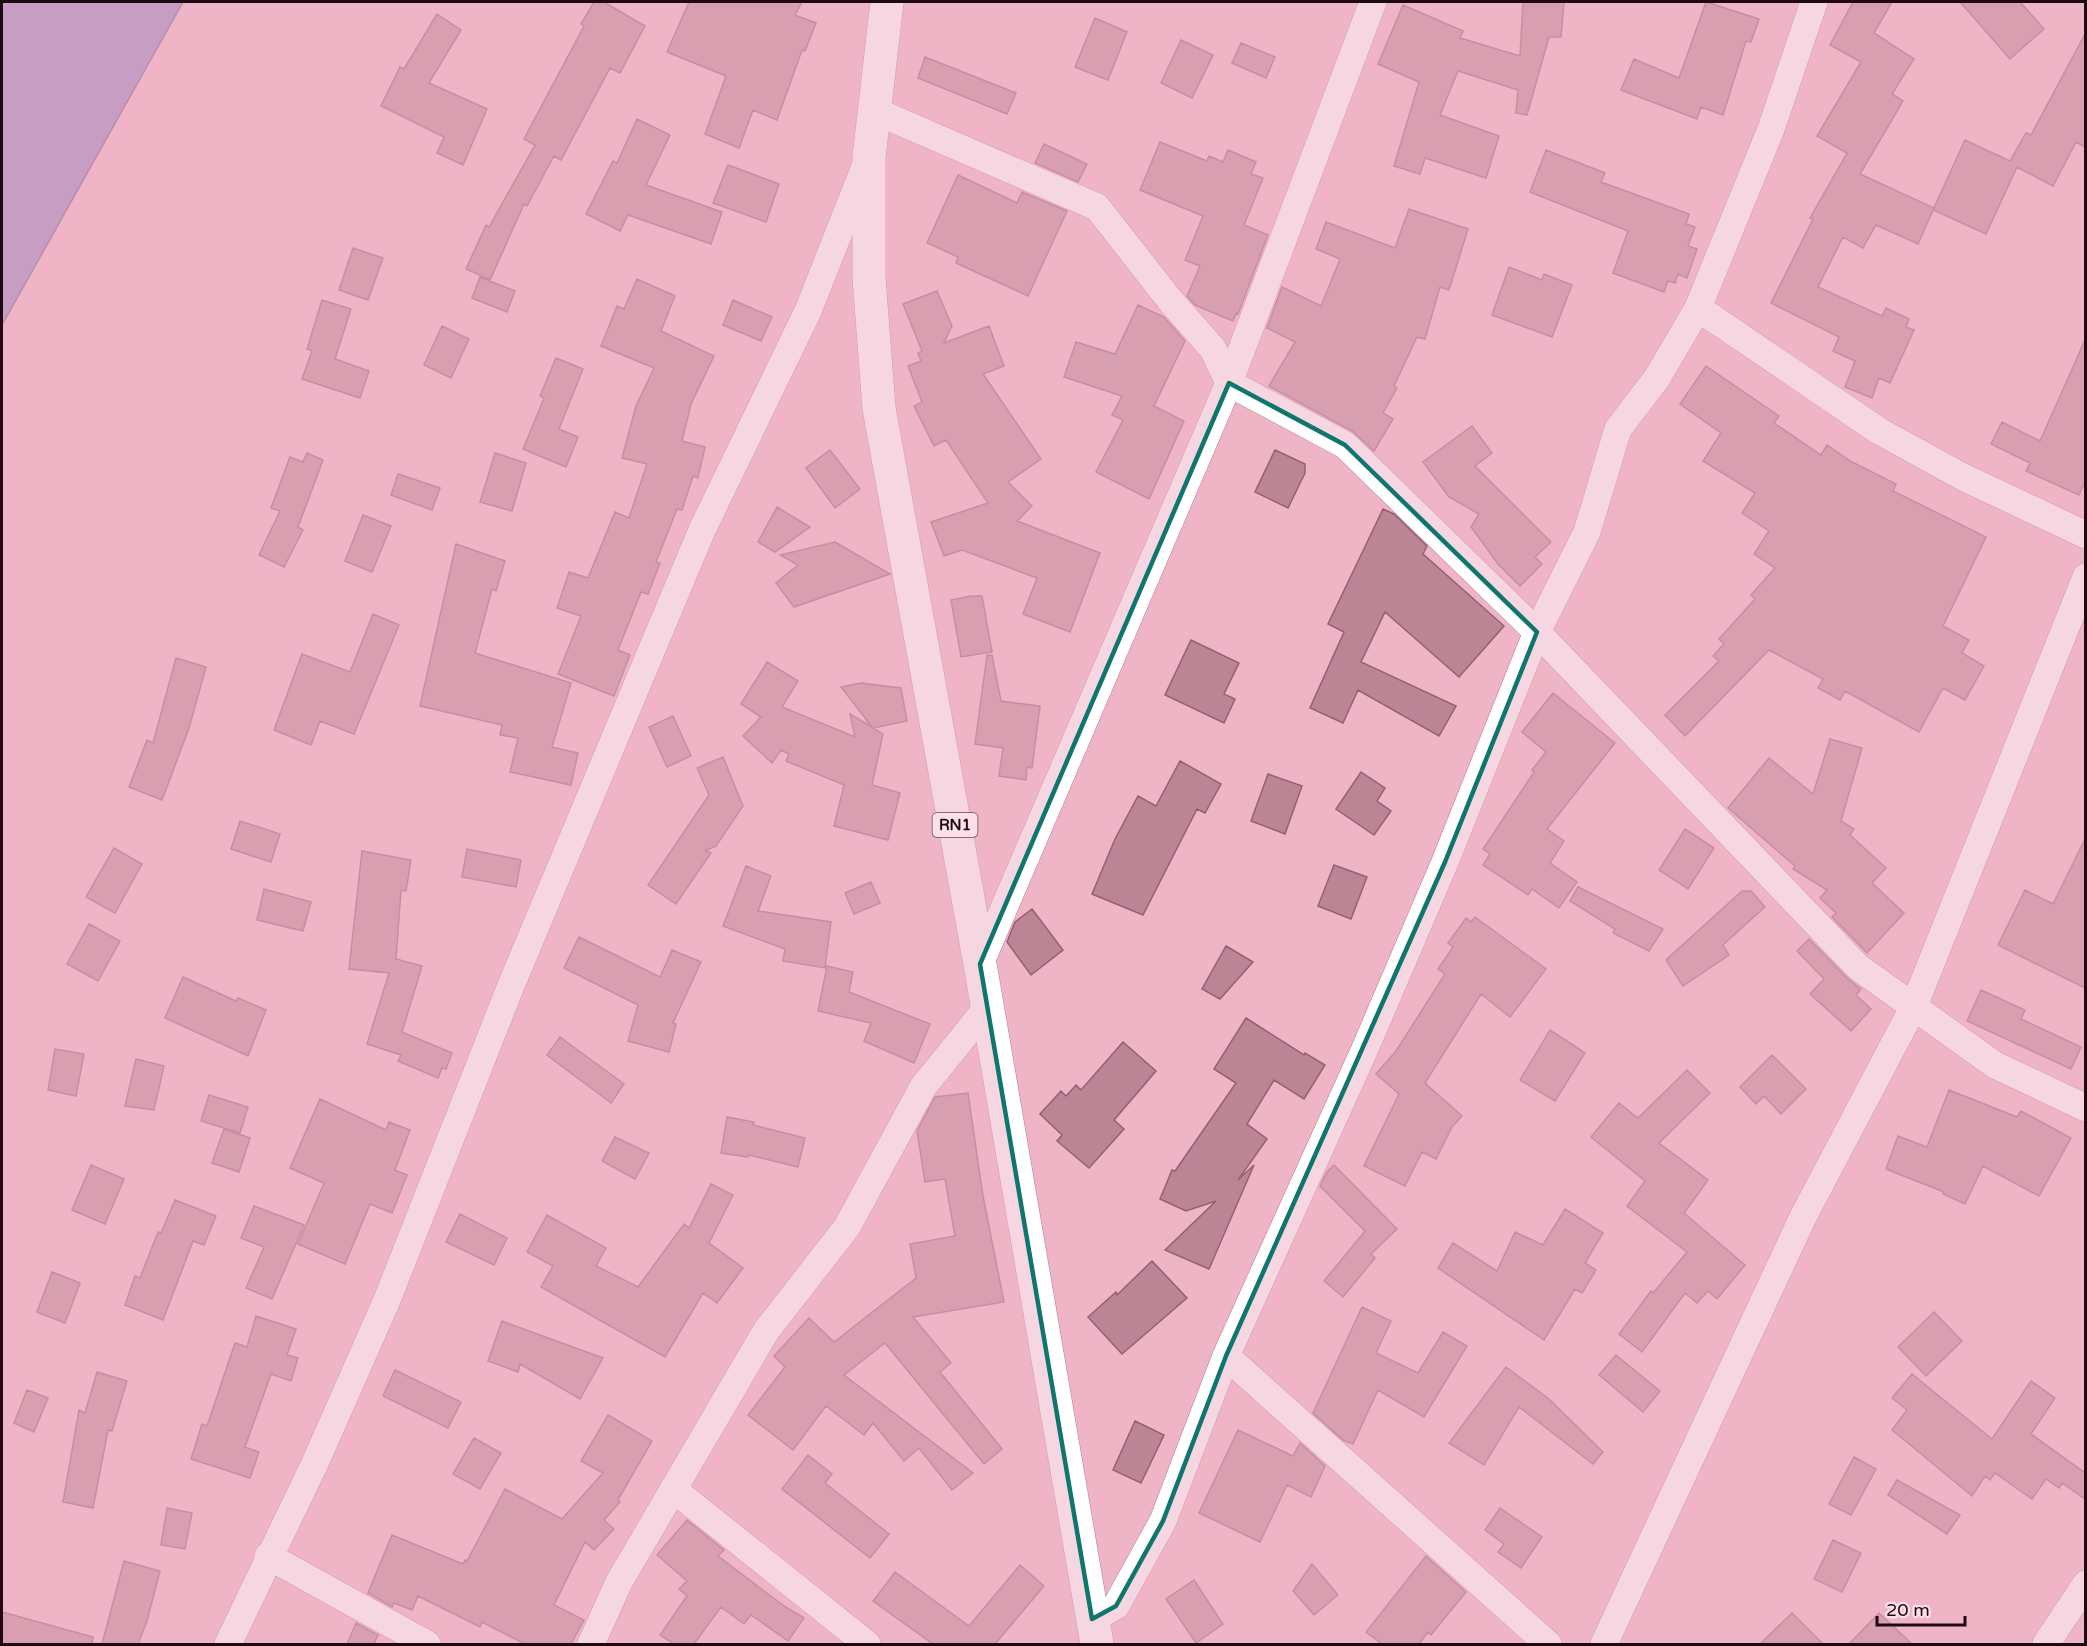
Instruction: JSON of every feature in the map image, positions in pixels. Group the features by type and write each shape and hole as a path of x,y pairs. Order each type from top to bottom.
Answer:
{"highway":[{"name":"RN1","path":"887,2 869,158 869,278 879,408 980,964 1095,1632"}],"street":[{"path":"980,964 1229,383 1373,2"},
{"path":"1095,1632 1116,1606 1163,1521 1226,1356 1432,894 1537,632 1587,532 1618,429 1657,378 1698,308 1771,129 1814,2"},
{"path":"874,111 1097,207 1169,299 1213,349 1229,383 1345,446 1537,632 1858,967 1995,1065 2085,1107"},
{"path":"228,1644 268,1556 315,1463 387,1300 510,988 702,530 808,311 869,158"},
{"path":"1698,308 1879,431 1963,477 2085,535"},
{"path":"1604,1644 1803,1217 1914,1006 2085,577"},
{"path":"591,1644 619,1582 766,1331 847,1227 923,1087 986,1009"},
{"path":"1226,1356 1548,1644"},
{"path":"673,1489 867,1644"},
{"path":"268,1556 426,1644"},
{"path":"2046,1644 2085,1584"}],"highlighted area":[{"path":"1229,383 1345,445 1537,632 1445,862 1226,1356 1163,1521 1116,1606 1092,1619 980,964"}],"shaded area":[{"path":"2,2 183,2 2,325"}],"building":[{"path":"594,2 604,2 645,26 620,73 610,68 561,160 554,156 527,206 524,204 490,280 466,269 486,225 489,227 535,145 524,139 584,26 581,24"},
{"path":"689,2 802,2 795,15 816,23 805,51 802,50 777,120 753,110 739,148 705,134 726,76 667,52"},
{"path":"1523,2 1564,2 1561,37 1549,37 1527,115 1516,113 1518,90 1458,71 1440,115 1499,136 1486,178 1425,158 1420,174 1394,166 1419,82 1378,64 1403,5 1463,31 1460,38 1520,56"},
{"path":"1706,2 1759,19 1751,42 1746,41 1723,115 1701,107 1697,119 1621,90 1634,59 1679,78"},
{"path":"1853,2 1892,2 1874,33 1914,59 1892,94 1903,101 1860,174 1934,208 1918,244 1876,225 1863,248 1843,237 1818,287 1882,316 1886,308 1909,319 1906,327 1914,330 1890,383 1879,378 1872,398 1845,387 1855,361 1833,351 1839,337 1771,303 1813,219 1810,218 1847,153 1817,136 1861,62 1830,45"},
{"path":"1960,2 2020,2 2044,29 2010,59"},
{"path":"437,14 461,30 429,83 487,109 463,165 437,153 444,137 381,106 400,67 404,69"},
{"path":"1095,18 1127,32 1108,80 1075,67"},
{"path":"2085,34 2085,147 2076,142 2053,186 2017,167 1986,234 1933,210 1965,140 2010,161 2026,133 2031,135"},
{"path":"1181,40 1213,55 1192,98 1161,83"},
{"path":"1241,43 1275,57 1266,78 1232,63"},
{"path":"925,57 1016,93 1007,114 918,78"},
{"path":"637,119 670,135 646,185 722,212 711,244 628,215 620,231 586,214 613,161 617,163"},
{"path":"1160,142 1207,161 1209,156 1223,162 1228,150 1256,162 1251,174 1263,178 1244,225 1268,235 1238,314 1236,313 1233,321 1195,305 1187,296 1200,266 1185,260 1203,216 1140,190"},
{"path":"1044,144 1087,164 1078,182 1035,163"},
{"path":"1546,150 1605,173 1601,182 1689,214 1686,224 1695,227 1688,246 1697,249 1687,278 1678,274 1675,283 1668,281 1664,292 1613,273 1628,231 1530,192"},
{"path":"728,165 779,184 766,222 713,203"},
{"path":"958,175 1017,203 1022,192 1067,211 1028,296 956,263 958,257 927,243"},
{"path":"1409,209 1468,229 1449,290 1440,287 1425,339 1417,337 1394,386 1397,388 1383,413 1393,419 1374,451 1352,431 1269,386 1295,342 1267,328 1282,287 1321,306 1340,259 1316,249 1326,222 1395,248"},
{"path":"353,248 383,258 368,300 339,290"},
{"path":"1509,267 1542,280 1544,274 1572,285 1552,337 1492,315"},
{"path":"480,277 515,291 507,312 472,298"},
{"path":"637,279 675,296 661,331 714,356 691,404 682,441 705,447 698,478 693,476 682,510 677,509 656,562 660,563 648,594 641,592 618,650 630,655 614,696 558,674 581,616 557,608 569,572 588,578 615,512 629,518 647,464 622,458 636,406 654,368 601,346 617,306 624,309"},
{"path":"937,291 952,326 944,343 989,326 1004,366 983,374 1041,459 1008,482 1032,506 1017,521 1100,553 1070,632 1023,614 1037,578 962,550 944,556 931,522 988,503 946,440 934,446 914,406 922,402 908,366 921,361 918,353 922,351 903,304"},
{"path":"322,300 351,309 335,359 369,371 360,398 302,379 312,351 307,349"},
{"path":"733,300 772,317 761,341 723,325"},
{"path":"1138,305 1164,317 1185,341 1154,406 1184,421 1149,499 1096,472 1123,420 1112,415 1122,396 1064,377 1076,342 1115,354"},
{"path":"442,326 469,339 451,378 424,365"},
{"path":"2085,340 2085,481 2079,495 2026,471 2030,463 1991,444 2002,422 2040,441"},
{"path":"556,358 583,369 559,429 578,437 566,467 523,449 544,398 540,396"},
{"path":"1706,366 1779,416 1774,423 1821,455 1827,445 1852,462 1896,484 1893,491 1986,537 1943,626 1969,640 1962,653 1984,666 1965,700 1943,688 1919,732 1845,691 1840,700 1818,688 1823,679 1769,650 1685,736 1665,715 1719,661 1713,656 1724,644 1719,639 1755,599 1751,595 1775,568 1754,554 1769,531 1742,513 1755,493 1703,461 1721,433 1680,404"},
{"path":"1472,426 1492,453 1475,466 1551,542 1535,557 1542,564 1520,586 1498,564 1471,527 1479,514 1449,497 1423,462"},
{"path":"830,450 860,489 835,508 806,468"},
{"path":"1275,450 1305,464 1305,473 1288,508 1255,492"},
{"path":"307,453 323,460 298,527 303,530 284,567 259,555 280,511 271,508 290,457 303,462"},
{"path":"495,453 526,463 512,511 480,502"},
{"path":"398,474 440,488 432,510 391,495"},
{"path":"777,507 810,527 775,552 758,542"},
{"path":"1383,509 1394,514 1427,546 1423,554 1504,626 1459,677 1385,612 1361,662 1456,706 1439,736 1358,690 1343,723 1310,708 1344,632 1328,624"},
{"path":"363,515 391,526 372,572 345,561"},
{"path":"835,542 890,574 794,607 776,583 798,565 780,555"},
{"path":"456,544 505,561 496,591 492,589 475,653 571,683 552,747 578,753 571,785 510,772 518,738 500,735 502,725 420,706"},
{"path":"982,596 992,652 961,657 951,600"},
{"path":"373,614 399,625 354,734 320,721 311,745 274,730 302,654 350,672"},
{"path":"1191,640 1239,663 1224,694 1235,699 1224,723 1165,695"},
{"path":"987,655 992,655 1001,701 1040,706 1032,768 1027,767 1026,780 999,776 1003,748 975,744"},
{"path":"176,658 206,667 189,728 162,800 129,787 147,740 153,743"},
{"path":"767,662 798,681 782,707 855,737 850,714 872,727 841,687 861,683 901,688 907,721 873,728 883,734 872,785 900,793 888,840 834,826 844,785 786,761 789,754 781,750 772,763 743,736 761,717 741,704"},
{"path":"1553,693 1615,743 1547,829 1564,841 1550,863 1577,882 1559,908 1532,889 1528,895 1483,865 1490,854 1483,849 1534,772 1532,770 1546,752 1522,732"},
{"path":"673,716 691,756 667,767 649,727"},
{"path":"1830,739 1862,748 1841,821 1854,829 1850,835 1886,868 1872,883 1904,913 1867,953 1832,917 1836,913 1820,898 1827,890 1793,869 1795,866 1728,808 1769,758 1813,794"},
{"path":"723,757 743,806 716,846 705,851 711,853 676,904 648,885 709,795 697,768"},
{"path":"1180,761 1221,784 1205,813 1197,809 1143,915 1092,894 1115,839 1138,796 1156,806"},
{"path":"1361,772 1385,788 1377,801 1391,811 1374,835 1336,809"},
{"path":"1268,774 1302,786 1285,834 1251,821"},
{"path":"240,821 280,834 271,862 231,849"},
{"path":"1685,829 1714,848 1688,889 1659,870"},
{"path":"2085,839 2085,988 1998,945 2025,890 2053,904"},
{"path":"114,848 142,864 115,913 86,897"},
{"path":"467,849 521,860 516,887 462,877"},
{"path":"362,851 411,860 406,891 401,890 396,959 422,966 402,1032 452,1053 446,1069 442,1068 438,1078 398,1061 401,1055 367,1044 389,973 349,969"},
{"path":"1334,865 1367,877 1351,919 1318,906"},
{"path":"746,866 771,876 758,911 831,922 825,968 783,961 785,949 723,926"},
{"path":"871,882 880,903 854,914 845,893"},
{"path":"1578,887 1663,929 1649,951 1613,933 1615,929 1570,901"},
{"path":"264,889 311,902 303,931 257,920"},
{"path":"1742,891 1751,891 1765,907 1723,945 1729,955 1683,986 1666,960"},
{"path":"1032,909 1063,950 1031,975 1007,942 1015,922"},
{"path":"1475,917 1546,969 1510,1017 1481,994 1425,1083 1462,1116 1452,1127 1436,1159 1422,1152 1405,1186 1364,1166 1399,1094 1376,1074 1396,1051 1445,974 1438,969 1453,947 1448,943 1466,918 1471,922"},
{"path":"89,924 120,941 98,981 67,964"},
{"path":"579,937 660,977 672,950 701,962 673,1023 676,1024 669,1052 628,1041 638,1005 564,968"},
{"path":"1809,939 1861,989 1856,995 1871,1009 1851,1031 1810,994 1824,979 1797,951"},
{"path":"1226,946 1253,962 1220,999 1202,989"},
{"path":"827,966 853,972 849,992 930,1024 914,1063 864,1041 871,1023 818,1011"},
{"path":"183,977 236,1001 238,998 266,1010 248,1056 165,1018"},
{"path":"1981,990 2025,1010 2021,1019 2081,1047 2071,1069 1967,1021"},
{"path":"1246,1018 1304,1055 1305,1053 1325,1065 1304,1099 1274,1080 1247,1124 1267,1139 1238,1180 1254,1165 1209,1269 1165,1250 1216,1201 1186,1211 1160,1199 1172,1170 1175,1171 1236,1083 1214,1069"},
{"path":"1550,1030 1585,1053 1555,1101 1520,1080"},
{"path":"560,1037 624,1084 611,1103 547,1055"},
{"path":"1123,1042 1156,1071 1114,1120 1124,1129 1089,1168 1057,1141 1062,1135 1040,1114 1061,1091 1066,1096 1076,1085 1081,1090"},
{"path":"55,1049 84,1054 76,1096 48,1090"},
{"path":"1772,1055 1806,1089 1781,1114 1764,1096 1756,1104 1740,1087"},
{"path":"136,1059 164,1066 154,1110 125,1106"},
{"path":"1687,1070 1710,1093 1659,1143 1708,1180 1684,1213 1745,1265 1717,1299 1708,1291 1697,1303 1685,1293 1642,1352 1619,1334 1651,1291 1653,1293 1687,1252 1627,1206 1645,1181 1591,1137 1619,1103 1638,1118"},
{"path":"1949,1090 2017,1117 2021,1111 2071,1138 2039,1196 1983,1166 1965,1204 1943,1194 1944,1192 1886,1169 1898,1136 1927,1147"},
{"path":"968,1093 983,1196 1004,1302 913,1317 951,1363 940,1372 1002,1449 984,1464 885,1343 844,1375 973,1473 952,1490 919,1448 904,1461 873,1423 864,1435 826,1406 793,1450 748,1415 785,1367 774,1356 809,1318 834,1342 916,1278 910,1244 955,1236 945,1179 925,1182 917,1131 935,1097"},
{"path":"209,1095 248,1107 240,1133 201,1121"},
{"path":"320,1099 386,1130 389,1122 410,1130 395,1170 407,1175 392,1213 370,1204 345,1264 298,1244 324,1183 290,1168"},
{"path":"727,1117 754,1122 753,1125 805,1138 798,1167 749,1155 748,1157 721,1153"},
{"path":"224,1129 250,1138 239,1172 212,1163"},
{"path":"615,1137 649,1153 635,1179 602,1161"},
{"path":"91,1165 124,1179 105,1224 72,1210"},
{"path":"1334,1165 1397,1229 1371,1254 1375,1258 1343,1297 1324,1281 1365,1231 1320,1186 1327,1172"},
{"path":"711,1184 733,1195 709,1243 743,1268 717,1303 703,1293 665,1357 541,1287 553,1266 527,1252 547,1215 606,1248 596,1266 638,1287 684,1224 689,1228"},
{"path":"175,1200 216,1216 204,1245 193,1241 163,1320 125,1305 135,1276 140,1278 158,1232 161,1233"},
{"path":"254,1206 304,1225 272,1299 246,1288 264,1247 241,1238"},
{"path":"1565,1209 1603,1233 1585,1263 1596,1270 1582,1293 1575,1289 1544,1340 1438,1268 1453,1243 1497,1271 1515,1232 1543,1245"},
{"path":"460,1214 507,1238 494,1265 446,1242"},
{"path":"1152,1261 1187,1298 1122,1354 1088,1317 1116,1292 1117,1295"},
{"path":"52,1272 80,1283 65,1323 37,1312"},
{"path":"1362,1307 1391,1321 1376,1353 1418,1373 1443,1332 1467,1346 1424,1417 1378,1390 1353,1444 1343,1440 1313,1413"},
{"path":"1934,1312 1962,1341 1926,1376 1898,1347"},
{"path":"256,1316 296,1329 287,1355 298,1358 291,1381 271,1374 245,1447 259,1452 250,1478 191,1459 202,1424 207,1426 235,1343 247,1347"},
{"path":"502,1321 603,1358 580,1399 520,1364 518,1372 488,1361"},
{"path":"1616,1355 1660,1391 1643,1412 1599,1375"},
{"path":"1506,1367 1549,1399 1603,1452 1593,1464 1519,1407 1484,1465 1449,1443"},
{"path":"395,1370 461,1402 448,1428 383,1396"},
{"path":"97,1372 127,1381 112,1431 108,1430 93,1508 63,1502 79,1410 85,1413"},
{"path":"1912,1374 1992,1439 2031,1381 2055,1398 2031,1434 2085,1473 2085,1499 2062,1483 2059,1488 2046,1479 2032,1499 1995,1473 1990,1480 1985,1476 1972,1496 1892,1430 1907,1410 1892,1398"},
{"path":"27,1390 48,1398 34,1432 14,1423"},
{"path":"608,1415 652,1441 618,1500 620,1502 604,1520 614,1529 594,1550 585,1542 554,1605 584,1620 571,1644 525,1644 482,1622 480,1627 418,1596 412,1610 394,1603 392,1607 368,1593 392,1535 463,1564 465,1560 467,1561 505,1489 562,1519 603,1473 581,1461"},
{"path":"1135,1421 1164,1435 1141,1483 1113,1470"},
{"path":"1238,1430 1293,1456 1300,1443 1325,1466 1311,1497 1287,1485 1260,1542 1199,1513"},
{"path":"474,1438 501,1453 480,1489 453,1474"},
{"path":"808,1455 832,1474 825,1483 889,1534 870,1558 782,1489"},
{"path":"1854,1457 1876,1469 1851,1515 1829,1504"},
{"path":"1897,1480 1960,1515 1947,1534 1888,1495"},
{"path":"167,1508 192,1513 185,1549 161,1545"},
{"path":"1500,1508 1542,1537 1521,1568 1498,1552 1504,1544 1485,1530"},
{"path":"687,1520 724,1550 718,1556 784,1606 804,1618 788,1641 751,1615 744,1624 721,1607 694,1644 674,1644 660,1635 687,1596 679,1589 687,1581 657,1555"},
{"path":"1833,1540 1861,1553 1842,1592 1814,1579"},
{"path":"1426,1556 1466,1592 1431,1635 1428,1632 1419,1644 1382,1644 1366,1632"},
{"path":"124,1561 160,1571 147,1621 138,1644 102,1644"},
{"path":"1312,1564 1338,1595 1314,1615 1293,1591"},
{"path":"1020,1565 1044,1586 995,1644 933,1644 873,1601 895,1572 969,1626"},
{"path":"1194,1580 1223,1624 1196,1643 1166,1599"},
{"path":"2,1612 93,1637 92,1644 2,1644"},
{"path":"1792,1613 1823,1644 1760,1644"},
{"path":"1879,1613 1912,1644 1849,1644"},
{"path":"356,1623 378,1635 374,1644 347,1644"}]}
